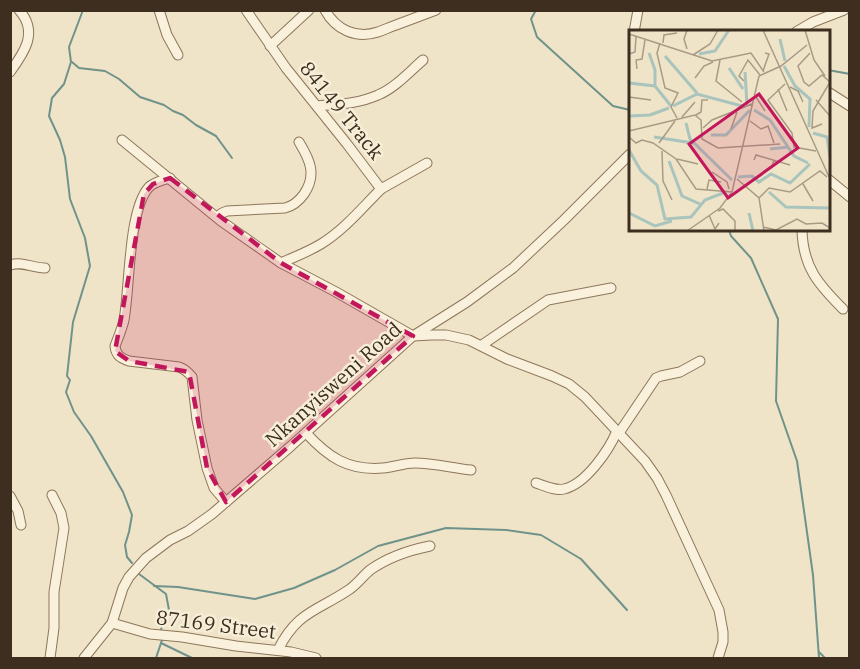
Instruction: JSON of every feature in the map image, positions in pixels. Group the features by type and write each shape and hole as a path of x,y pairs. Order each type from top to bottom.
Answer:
{"street":[{"path":"10,72 25,50 28,38 28,24 19,10"},
{"path":"159,10 167,35 178,55"},
{"name":"84149 Track","path":"246,10 286,68 381,189 427,163"},
{"path":"270,46 309,10"},
{"path":"325,10 329,18 339,27 364,34 378,32 436,10"},
{"path":"634,30 638,10"},
{"path":"799,30 844,10"},
{"path":"317,106 349,104 379,95 391,88 423,60"},
{"path":"830,93 849,106"},
{"path":"122,140 217,217 282,263 413,336 432,335 469,340 516,363 552,375 569,384 618,432 645,461 657,478 719,610 723,642 718,658"},
{"path":"217,217 227,211 285,208 297,202 310,185 311,169 307,154 299,142"},
{"name":"Nkanyisweni Road","path":"84,658 112,623 123,588 139,565 155,551 188,531 226,502 413,336 467,302 513,268 629,154"},
{"path":"170,178 153,184 147,189 137,212 124,318 115,351 117,355 129,361 179,367 189,372 192,377 197,420 207,468 214,488 226,502"},
{"path":"830,182 849,197"},
{"path":"282,263 328,239 351,220 381,189"},
{"path":"802,231 806,259 812,271 828,294 843,309"},
{"path":"10,265 21,263 33,268 45,268"},
{"path":"482,345 548,300 611,288"},
{"path":"536,483 557,489 571,486 587,474 604,454 653,380 658,376 680,372 700,361"},
{"path":"306,433 332,457 357,467 381,468 416,463 471,470"},
{"path":"50,658 54,628 54,592 64,528 61,513 52,495"},
{"path":"10,496 18,511 21,525"},
{"path":"278,650 289,630 300,619 350,589 370,571 406,553 430,546"},
{"name":"87169 Street","path":"112,623 159,636 278,650 316,658"}],"highlighted area":[{"path":"170,178 281,263 413,336 226,502 207,468 189,372 129,361 115,351 144,194 153,184"}],"waterway":[{"path":"83,10 69,47 71,62 64,84 52,98 49,116 65,157 70,199 85,238 90,266 73,322 67,376 70,380 66,392 74,412 91,436 123,492 132,515 125,545 127,557 132,563"},
{"path":"536,10 531,19 537,37 613,106 629,110"},
{"path":"72,62 79,68 105,71 119,79 140,97 164,105 183,115 216,136 232,158"},
{"path":"830,70 850,74"},
{"path":"729,231 731,236 751,258 778,319 776,401 797,461 813,575 819,658"},
{"path":"154,586 178,587 255,599 294,588 335,570 378,546 446,528 506,530 541,535 581,559 627,610"},
{"path":"139,574 166,594 169,610 162,622 161,632"},
{"path":"156,658 162,640"},
{"path":"161,643 192,658"},
{"path":"819,652 825,658"}]}
